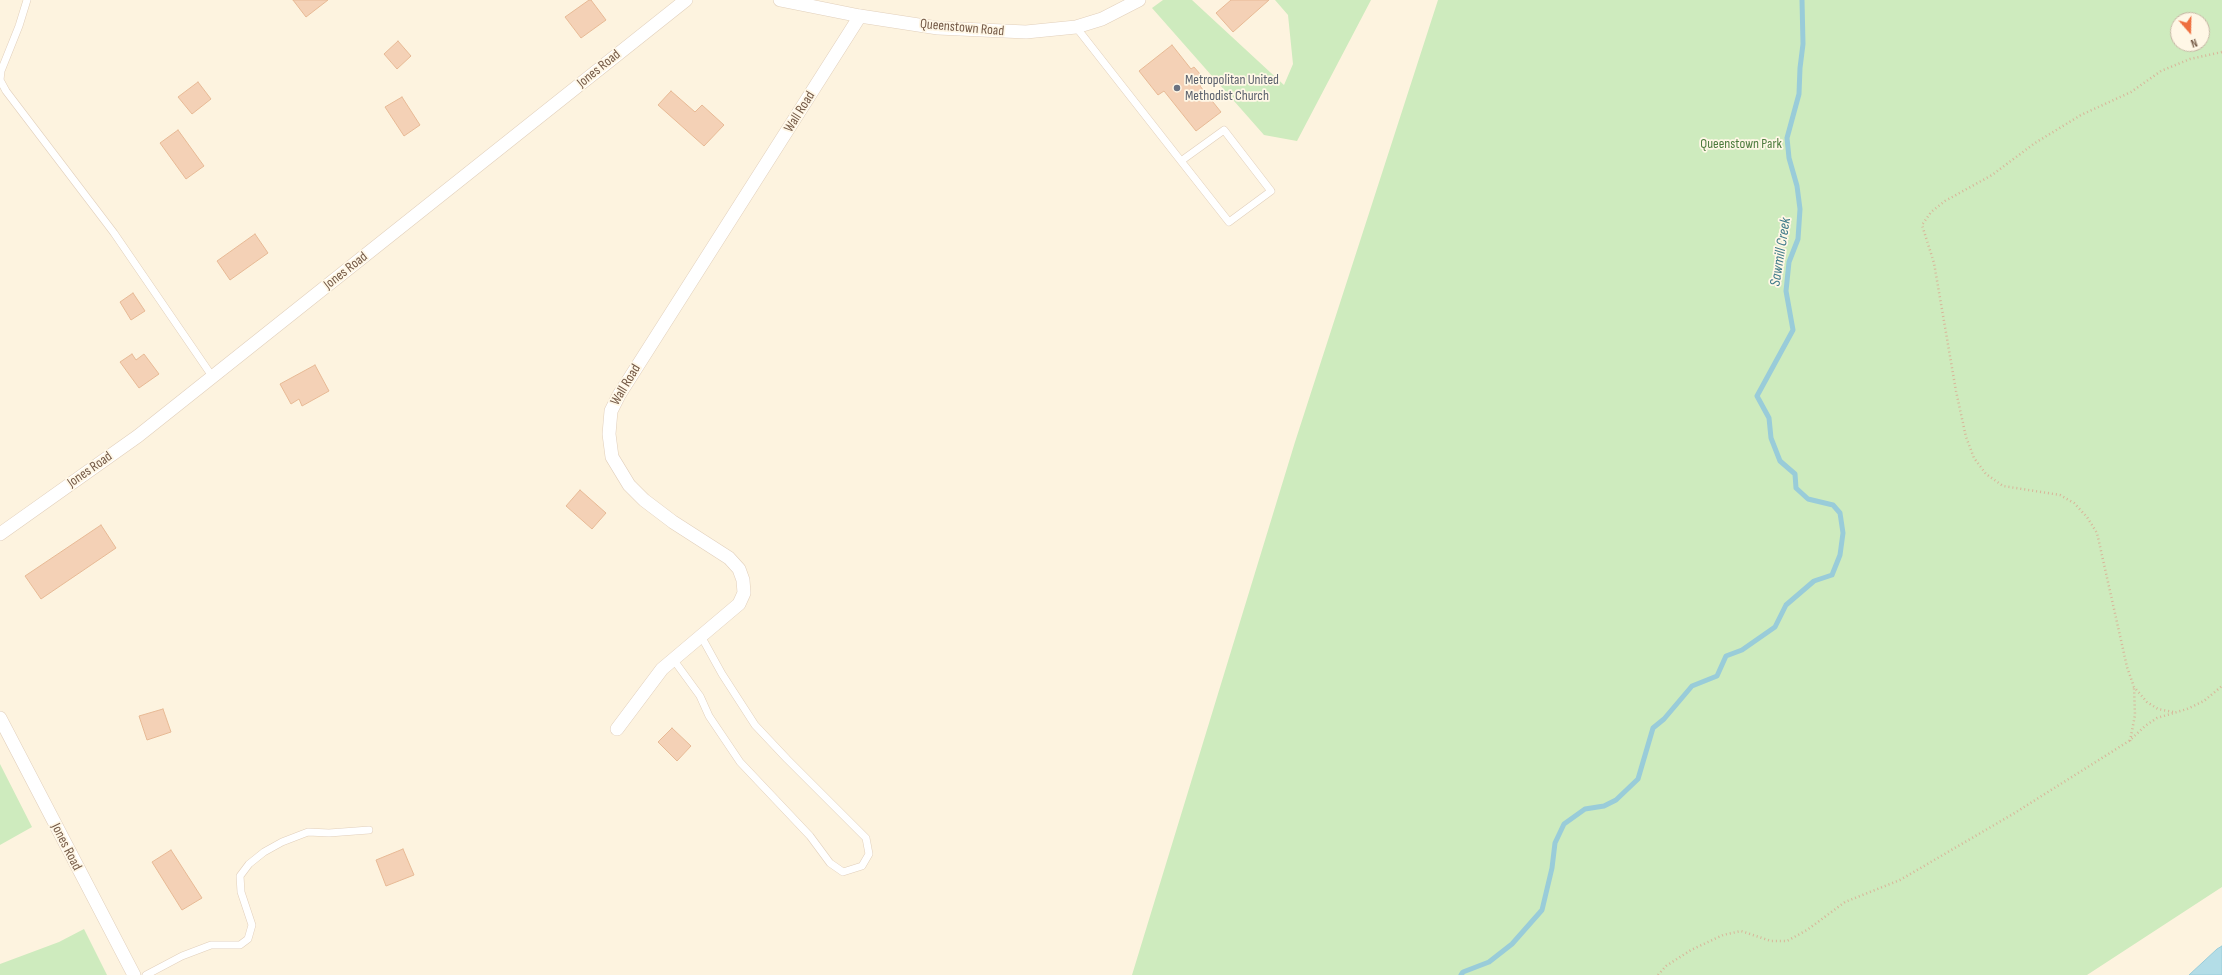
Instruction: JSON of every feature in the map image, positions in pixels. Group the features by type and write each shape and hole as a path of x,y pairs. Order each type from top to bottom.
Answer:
{"street":[{"name":"Jones Road","path":"0,534 138,436 686,0"},
{"name":"Queenstown Road","path":"780,0 860,16 938,28 990,32 1052,31 1076,27 1102,19 1139,0"},
{"name":"Wall Road","path":"617,729 662,669 739,604 744,593 743,580 739,569 729,558 673,522 644,500 629,485 612,457 609,434 611,411 619,395 860,16"},
{"name":"Jones Road","path":"0,718 134,975"}],"lane":[{"path":"27,0 19,26 1,71 0,80 114,233 212,376"},
{"path":"1076,27 1181,161 1229,222 1271,191 1224,130 1181,161"},
{"path":"673,660 700,696 709,716 740,762 810,836 830,863 843,872 862,866 869,854 866,838 755,725 722,674 701,636"},
{"path":"146,975 182,956 210,945 240,945 248,939 252,925 241,892 240,876 249,864 264,852 282,842 308,832 329,833 369,830"}],"path":[{"path":"2129,741 2135,715 2134,687 2127,667 2097,533 2087,517 2074,504 2060,495 2003,486 1986,474 1974,458 1966,437 1956,391 1934,263 1922,225 1931,212 1945,201 1992,175 2035,143 2082,114 2131,92 2160,71 2190,59 2222,52"},
{"path":"1658,975 1666,966 1691,950 1723,935 1741,931 1771,941 1786,941 1807,930 1845,902 1900,880 2013,814 2129,741 2145,726 2157,718 2173,712 2187,710 2204,701 2222,686"},
{"path":"2134,687 2147,702 2158,709 2173,712"}],"green space":[{"path":"1163,0 1192,0 1284,85 1293,64 1288,15 1275,0 1371,0 1297,141 1264,135 1152,8"},
{"name":"Queenstown Park","path":"1438,0 2222,0 2222,887 2087,975 1132,975 1295,442"},
{"path":"0,764 32,827 0,845"},
{"path":"84,929 107,975 0,975 0,964 59,942"}],"water":[{"path":"2222,946 2222,975 2189,975 2217,949"}],"building":[{"path":"293,0 328,0 306,17"},
{"path":"591,0 606,20 581,38 565,17"},
{"path":"1231,0 1269,0 1233,32 1216,13"},
{"path":"398,41 411,56 397,69 384,54"},
{"name":"Metropolitan United Methodist Church","path":"1172,45 1191,69 1194,67 1206,81 1200,86 1221,112 1196,131 1164,91 1158,95 1139,71"},
{"path":"198,82 211,99 192,114 178,97"},
{"path":"671,91 695,112 702,105 724,125 704,146 658,105"},
{"path":"402,97 420,125 404,136 385,107"},
{"path":"178,130 204,166 186,179 160,143"},
{"path":"255,234 268,253 230,280 217,261"},
{"path":"133,293 145,311 131,320 120,302"},
{"path":"132,354 136,360 144,354 159,374 139,388 120,362"},
{"path":"315,365 329,391 302,406 299,399 291,404 280,384"},
{"path":"580,490 606,513 592,529 566,506"},
{"path":"101,525 116,548 41,599 25,576"},
{"path":"163,709 171,732 147,740 139,716"},
{"path":"672,728 691,746 677,761 658,742"},
{"path":"403,849 414,875 386,886 376,860"},
{"path":"171,850 202,898 182,910 152,862"}],"waterway":[{"name":"Sawmill Creek","path":"1461,975 1463,972 1489,962 1512,944 1542,910 1552,868 1555,843 1564,824 1585,809 1604,806 1616,800 1638,779 1653,728 1664,719 1692,686 1717,676 1726,656 1742,650 1775,627 1786,605 1814,581 1832,575 1840,555 1843,533 1840,513 1833,505 1808,499 1796,488 1795,474 1780,461 1771,438 1769,418 1757,396 1793,330 1786,291 1789,262 1798,239 1800,209 1797,186 1789,158 1787,138 1799,94 1803,44 1802,0"}],"place":[{"name":"Metropolitan United Methodist Church","path":"1177,88"}]}
